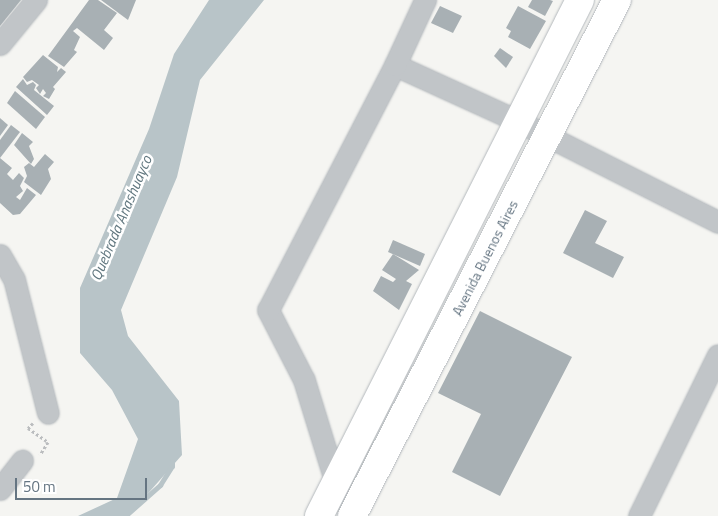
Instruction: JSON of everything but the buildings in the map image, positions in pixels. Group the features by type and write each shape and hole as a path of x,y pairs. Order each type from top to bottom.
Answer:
{"street":[{"path":"0,44 36,0"},
{"path":"336,484 304,380 268,310 395,65 425,0"},
{"path":"319,516 580,0"},
{"name":"Avenida Buenos Aires","path":"352,516 617,0"},
{"path":"395,65 518,121 718,222"},
{"path":"1,259 14,279 43,415"},
{"path":"638,516 718,356"},
{"path":"0,488 27,455"}],"path":[{"path":"27,455 40,455 48,442 28,428 43,415"}],"water":[{"path":"209,0 264,0 200,80 177,177 121,310 128,336 179,401 182,455 128,516 78,516 117,498 138,439 112,390 80,353 80,288 149,129 174,54"}],"waterway":[{"name":"Quebrada Anashuayco","path":"125,516 160,485 172,466 172,461"}]}
